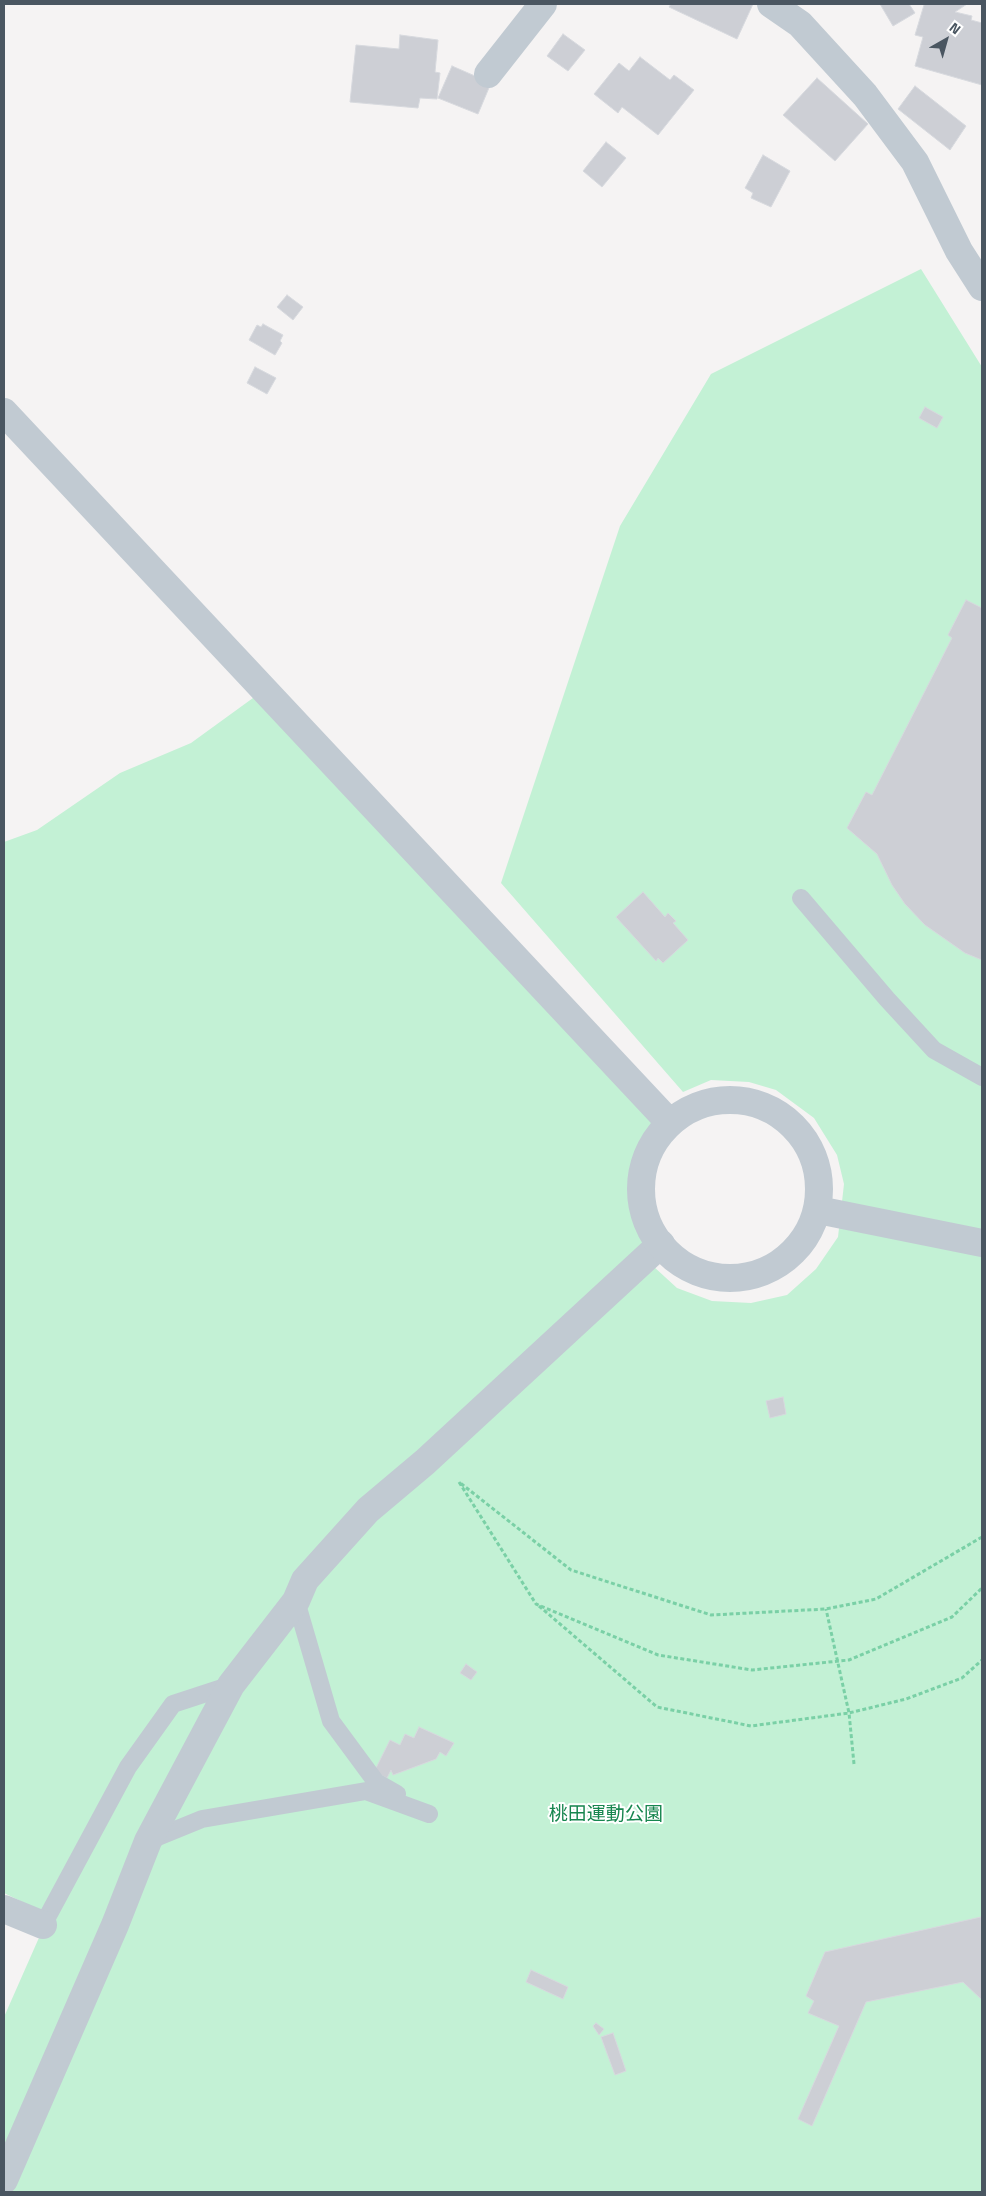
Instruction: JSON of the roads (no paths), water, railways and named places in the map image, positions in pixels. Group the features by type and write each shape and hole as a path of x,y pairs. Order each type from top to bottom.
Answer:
{"street":[{"path":"488,74 543,4"},
{"path":"771,4 800,24 865,95 893,132 915,162 959,251 982,287"},
{"path":"4,412 670,1122"},
{"path":"721,1100 749,1102 776,1112 797,1130 813,1154 820,1181 818,1210 807,1236 788,1257 764,1272 736,1278 708,1275 682,1264 661,1244 649,1225 642,1204 641,1181 646,1160 655,1140 670,1122 694,1107 721,1100"},
{"path":"818,1210 982,1243"},
{"path":"4,2180 115,1925 148,1841 232,1685 296,1601 305,1580 368,1510 425,1462 661,1244"},
{"path":"4,1909 43,1926"}],"lane":[{"path":"801,898 887,999 934,1050 982,1077"},
{"path":"148,1841 202,1819 366,1791 432,1814 376,1782 331,1721 296,1601"},
{"path":"43,1926 128,1766 173,1704 232,1685"}],"park label":[{"name":"桃田運動公園","path":"606,1815"}]}
